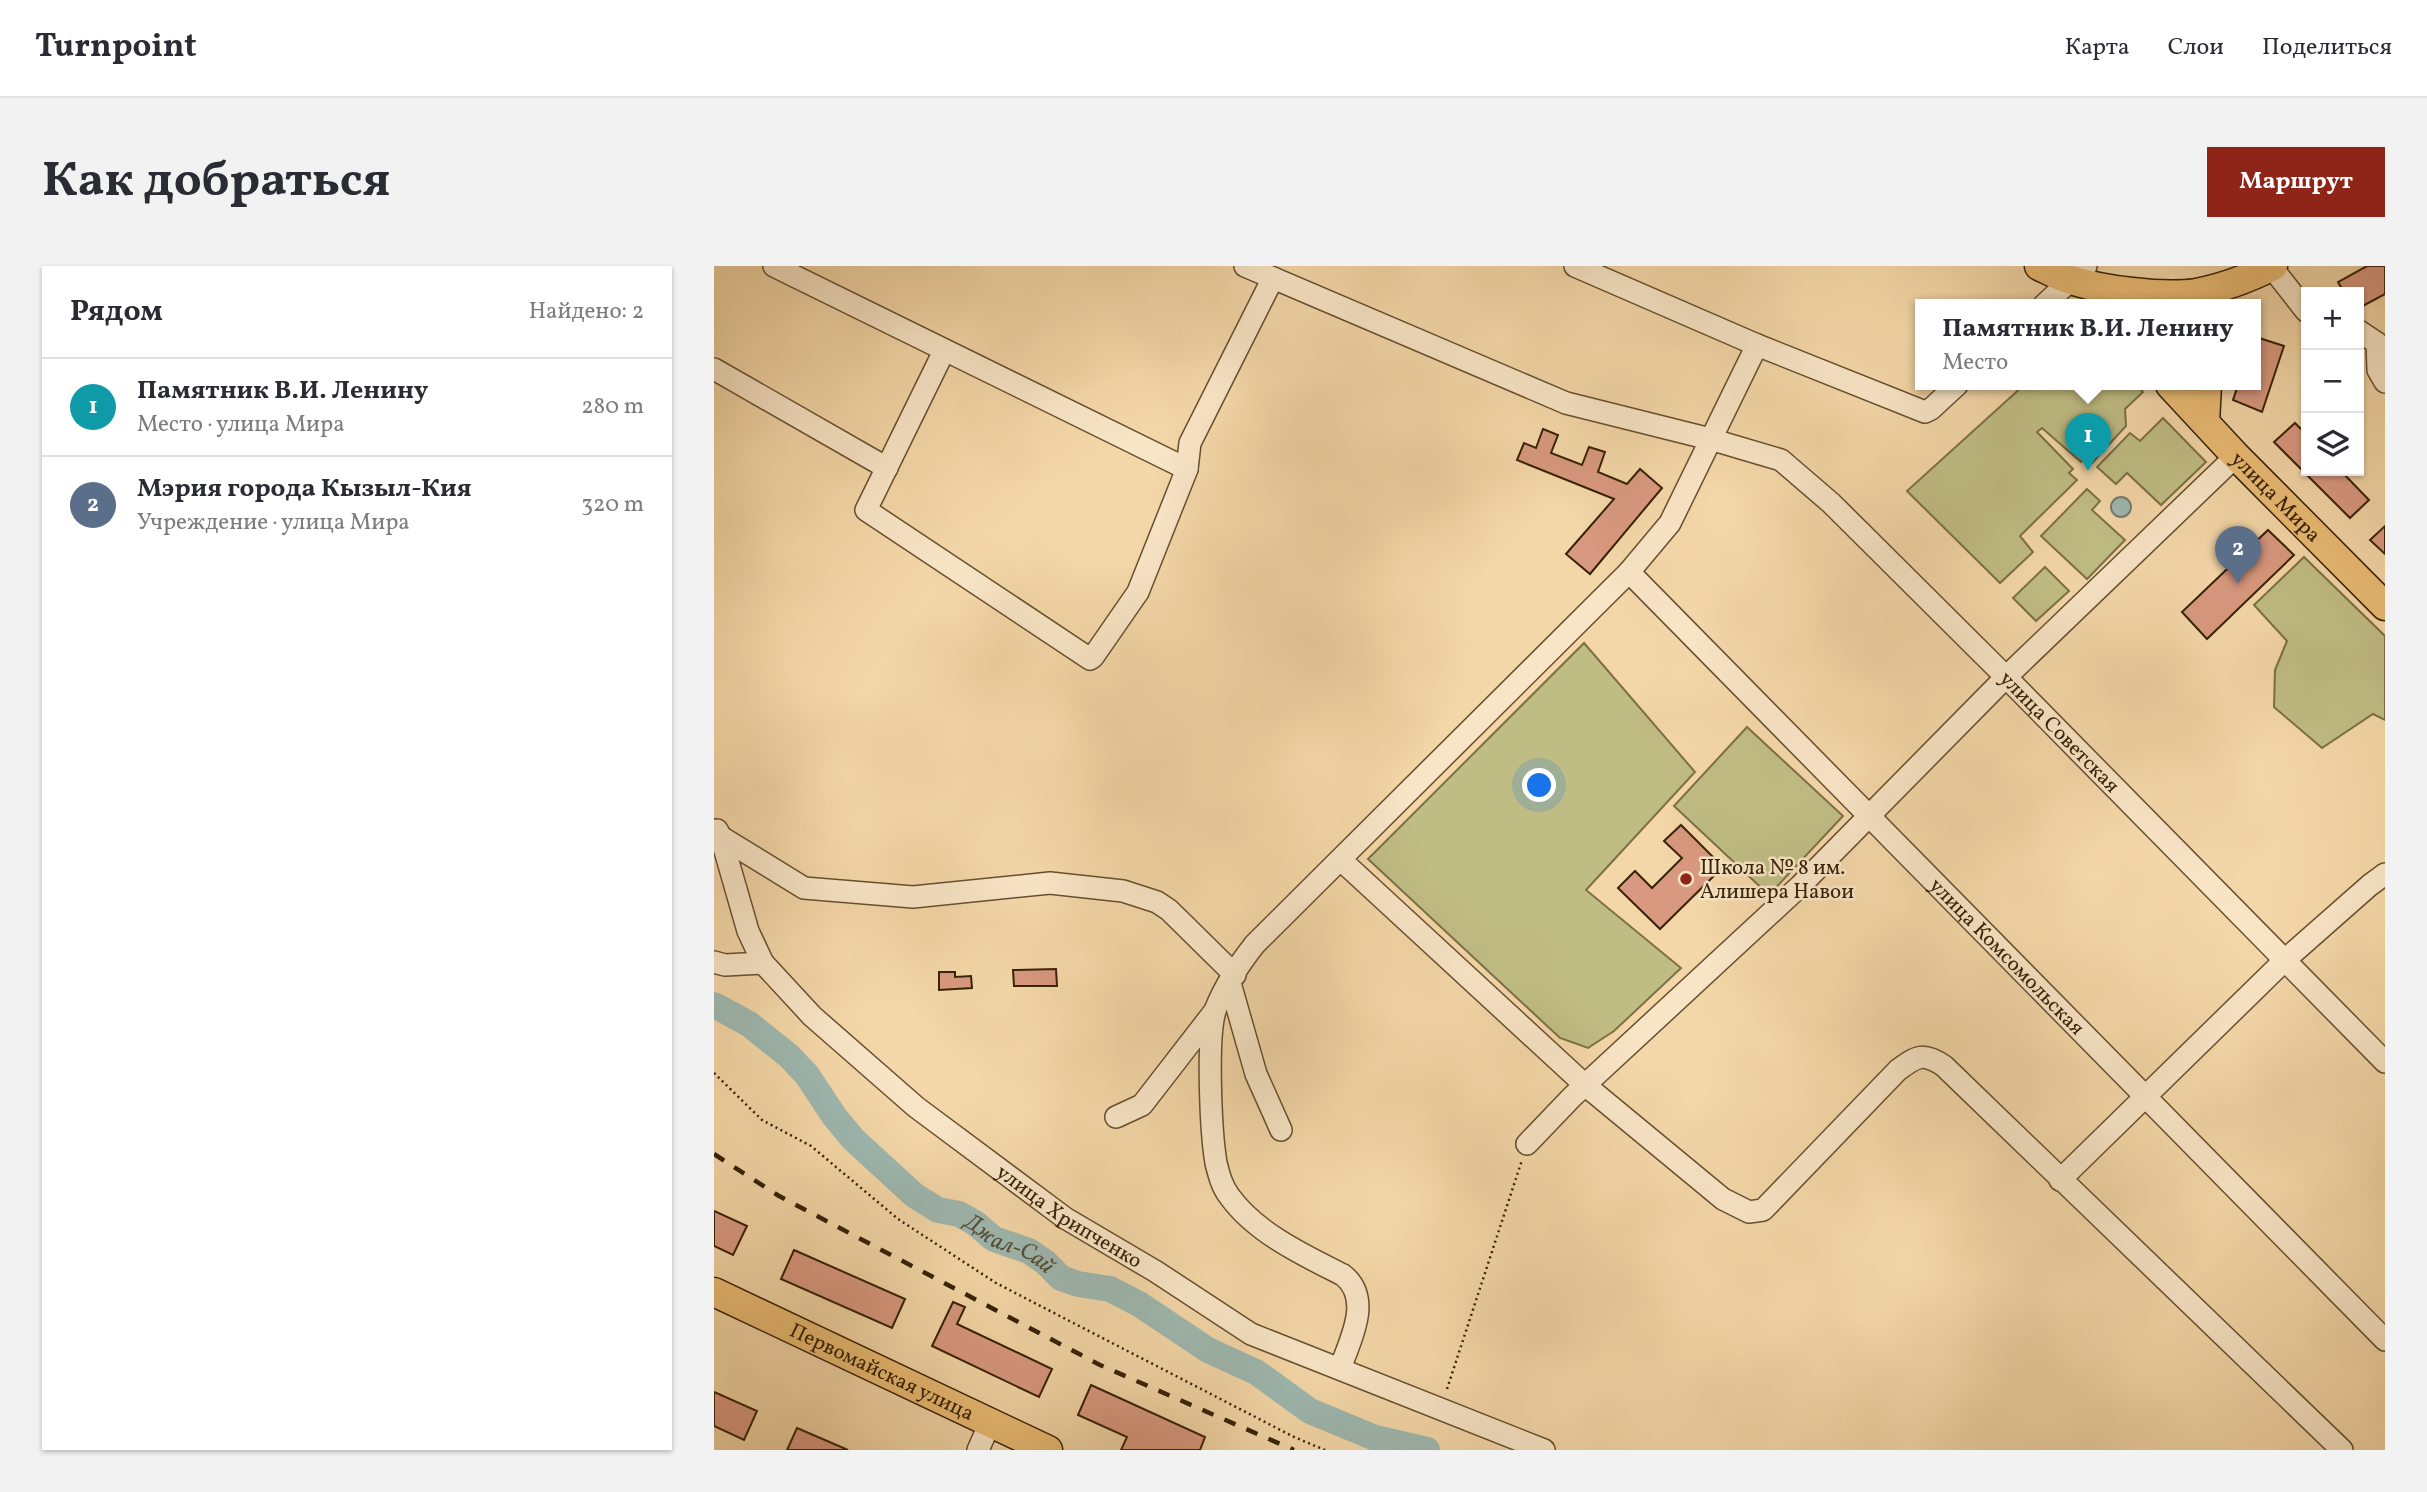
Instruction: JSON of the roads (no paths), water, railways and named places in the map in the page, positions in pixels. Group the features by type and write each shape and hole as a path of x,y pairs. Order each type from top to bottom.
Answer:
{"main road":[{"path":"2039,266 2077,273 2149,293 2194,293 2279,269"},
{"path":"2245,299 2279,269"},
{"path":"2077,273 2090,299"},
{"name":"улица Мира","path":"2175,390 2236,456 2385,606"},
{"path":"2205,422 2206,390"},
{"name":"Первомайская улица","path":"714,1292 1048,1450"}],"street":[{"path":"774,266 1186,469"},
{"name":"улица Советская","path":"1245,266 1566,403 1782,460 1831,503 2006,677 2385,1062"},
{"path":"1575,266 1757,345 1925,412 1931,410 1952,390"},
{"path":"2279,269 2301,303"},
{"path":"2050,299 2077,273"},
{"path":"944,351 866,507 868,513 1090,659 1138,592 1186,469 1190,443 1273,278"},
{"path":"2364,334 2377,343 2378,370 2385,382"},
{"path":"1116,1117 1142,1105 1216,1010 1255,944 1629,572 1671,523 1757,345"},
{"path":"714,369 887,468"},
{"path":"1527,1144 1585,1085 1800,886 2006,677 2236,456"},
{"name":"улица Комсомольская","path":"1629,572 2385,1340"},
{"path":"717,831 804,888 913,897 1050,883 1123,891 1157,902 1169,910 1233,979 1256,1074 1280,1130"},
{"name":"улица Хрипченко","path":"717,831 748,931 763,963 812,1016 916,1108 1065,1218 1155,1271 1251,1334 1340,1369 1443,1399 1544,1450"},
{"path":"1341,860 1585,1085 1723,1199 1749,1212 1763,1210 1898,1070 1915,1058 1932,1058 1944,1066 2342,1450"},
{"path":"2060,1180 2285,960 2385,874"},
{"path":"714,962 725,965 763,963"},
{"path":"1216,1010 1211,1042 1213,1101 1216,1163 1222,1184 1231,1199 1285,1245 1352,1282 1360,1300 1340,1369"},
{"path":"978,1450 990,1423"}],"water":[{"path":"2117,497 2125,497 2131,507 2125,517 2117,517 2111,511 2111,503"}],"waterway":[{"name":"Джал-Сай","path":"714,1005 749,1024 789,1056 807,1075 853,1139 914,1195 938,1210 959,1214 994,1239 1029,1251 1061,1278 1078,1284 1110,1289 1139,1304 1208,1350 1256,1372 1310,1411 1375,1438 1427,1450"}],"railway":[{"path":"714,1154 779,1196 1100,1365 1294,1450"}],"place":[{"name":"Памятник В.И. Ленину","path":"2088,471"},
{"name":"Мэрия города Кызыл-Кия","path":"2238,584"},
{"name":"Школа № 8 им. Алишера Навои","path":"1686,879"}]}
